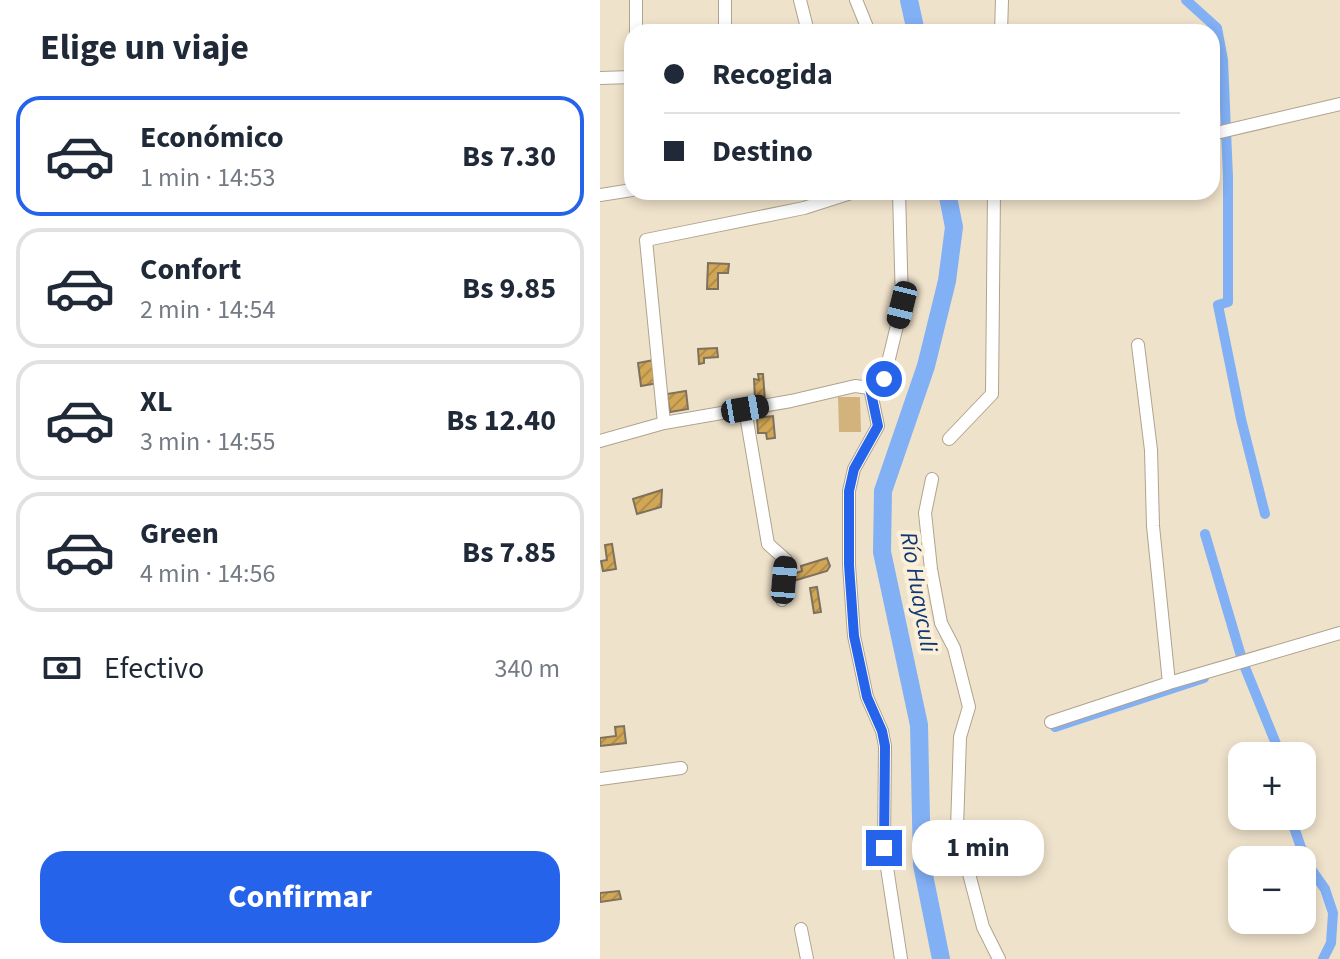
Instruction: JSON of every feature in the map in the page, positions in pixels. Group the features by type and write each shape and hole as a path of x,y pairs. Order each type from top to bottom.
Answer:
{"street":[{"path":"636,0 636,24"},
{"path":"725,0 725,24"},
{"path":"800,0 806,24"},
{"path":"856,0 866,24"},
{"path":"1001,24 1002,0"},
{"path":"600,78 624,77"},
{"path":"1220,132 1340,104"},
{"path":"600,195 624,191"},
{"path":"664,423 646,240 804,208 829,200"},
{"path":"600,441 664,423 855,386 870,388 884,379 902,305 899,200"},
{"path":"949,439 992,394 994,200"},
{"path":"1138,345 1151,450 1153,526 1169,683"},
{"path":"870,388 878,426 854,469 849,491 849,565 854,636 867,697 885,746 884,848 901,959"},
{"path":"745,409 768,544 786,560 782,600"},
{"path":"932,479 925,513 931,569 941,623 954,648 969,707 960,737 957,828 983,927 999,959"},
{"path":"1051,722 1169,683 1340,633"},
{"path":"600,779 681,768"},
{"path":"801,929 807,959"}],"shaded area":[{"path":"838,397 860,397 861,432 839,432"}],"building":[{"path":"708,263 729,264 728,273 718,273 718,289 707,289"},
{"path":"717,348 718,357 704,358 704,363 699,364 698,349"},
{"path":"654,360 658,383 641,386 638,363"},
{"path":"758,374 763,374 765,401 755,399 754,379 759,380"},
{"path":"686,391 688,409 670,412 667,394"},
{"path":"773,416 775,438 767,439 766,433 758,433 757,418"},
{"path":"662,490 661,507 637,514 633,499"},
{"path":"612,544 616,569 603,571 601,561 607,560 605,545"},
{"path":"827,558 830,566 827,571 790,582 793,574 802,571 801,566"},
{"path":"817,587 821,612 814,613 810,588"},
{"path":"624,726 626,743 600,746 600,738 616,736 615,727"},
{"path":"619,891 621,899 600,902 600,893"}],"waterway":[{"name":"Río Huayculi","path":"909,0 914,24"},
{"path":"1186,0 1213,24"},
{"path":"1220,44 1228,177 1228,302 1218,305 1241,419 1265,514"},
{"name":"Río Huayculi","path":"941,959 922,865 919,725 882,552 883,491 926,366 947,281 954,227 949,200"},
{"path":"1205,534 1241,656"},
{"path":"1244,665 1275,742"},
{"path":"1055,727 1204,678"},
{"path":"1295,830 1306,862 1325,889 1333,913 1331,943 1323,959"}],"route":[{"path":"884,379 870,388 878,426 854,469 849,491 849,565 854,636 867,697 885,746 884,848"}]}
